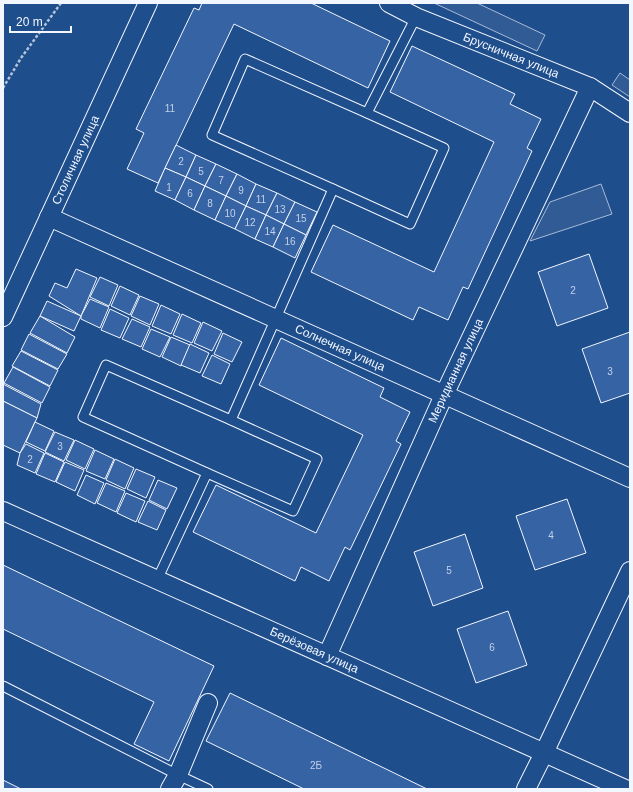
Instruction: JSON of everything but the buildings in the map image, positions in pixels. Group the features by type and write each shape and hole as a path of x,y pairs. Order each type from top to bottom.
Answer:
{"street":[{"name":"Столичная улица","path":"3,317 148,3"},
{"name":"Брусничная улица","path":"389,3 416,17 590,88 630,113"},
{"name":"Меридианная улица","path":"327,656 444,395 590,88"},
{"name":"Солнечная улица","path":"49,217 630,478"},
{"name":"Берёзовая улица","path":"3,511 625,789"},
{"path":"526,789 630,571"},
{"path":"174,782 208,703"}],"lane":[{"path":"367,113 416,17"},
{"path":"245,59 444,148 410,224 333,189 212,135 245,59"},
{"path":"231,420 333,189"},
{"path":"106,365 231,420 317,458 293,511 83,417 106,365"},
{"path":"157,580 207,473"},
{"path":"3,686 174,782 208,789"}],"path":[{"path":"3,88 21,58 61,3"}],"shaded area":[{"path":"434,3 477,3 545,35 537,51"},
{"path":"620,73 630,80 630,97 612,85"},
{"path":"601,184 612,214 530,241 550,202"}]}
